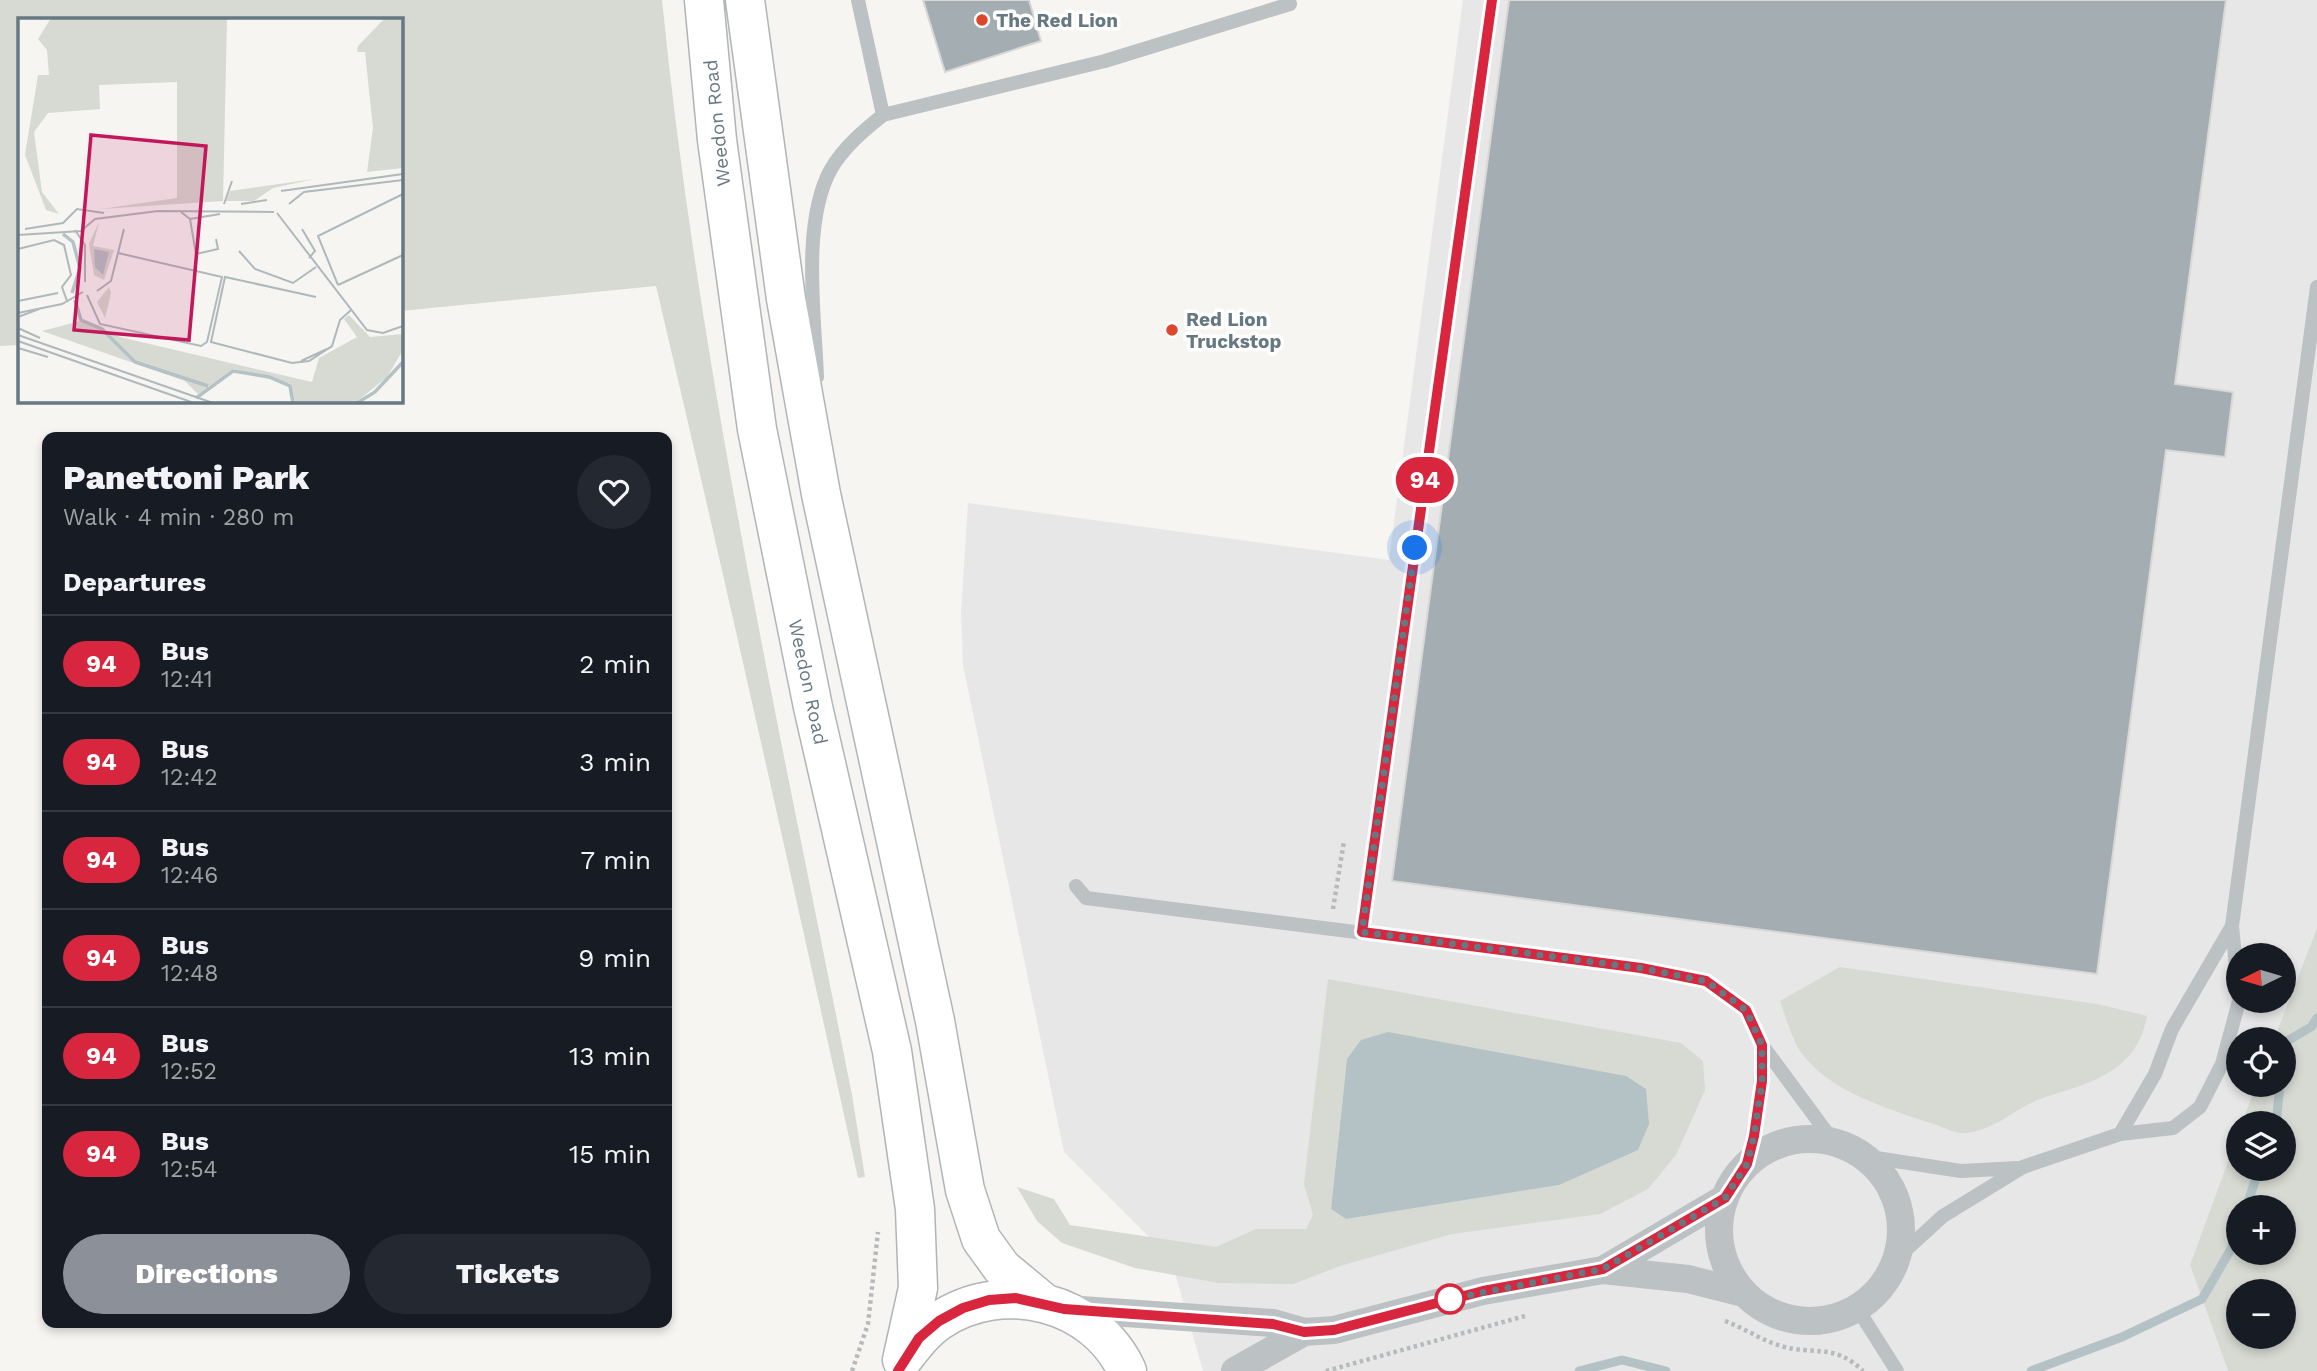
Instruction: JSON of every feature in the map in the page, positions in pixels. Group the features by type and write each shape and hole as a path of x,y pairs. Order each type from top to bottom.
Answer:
{"highway":[{"name":"Weedon Road","path":"704,0 718,140 757,429 813,706 892,1051 915,1209 918,1288 900,1365"},
{"path":"745,0 786,299 821,494 867,718 935,1021 965,1190 981,1239 1002,1268 1053,1305 1096,1329 1121,1357 1127,1371"},
{"path":"900,1365 919,1338 939,1321 963,1308 989,1300 1016,1298 1053,1305"}],"street":[{"path":"1787,1141 1833,1141 1863,1156 1880,1171 1896,1201 1901,1234 1898,1257 1883,1285 1857,1308 1831,1319 1799,1321 1769,1312 1744,1293 1729,1272 1721,1248 1719,1223 1725,1198 1747,1164 1766,1150 1787,1141"},
{"path":"1603,1269 1725,1198"},
{"path":"1053,1305 1273,1324 1304,1332 1334,1330 1483,1291 1603,1269 1688,1279 1744,1293"},
{"path":"1235,1371 1304,1332"}],"lane":[{"path":"858,0 883,115"},
{"path":"1362,932 1492,0"},
{"path":"821,494 813,271 817,210 831,170 855,137 883,115 1105,61 1289,2"},
{"path":"2233,943 2231,926 2317,287"},
{"path":"1076,886 1086,898 1641,968 1706,981 1746,1010 1762,1045 1833,1141"},
{"path":"2120,1134 2155,1074 2172,1029 2231,926"},
{"path":"1898,1257 1943,1216 2024,1167 2120,1134 2173,1128 2200,1107 2222,1064 2236,1013"},
{"path":"1747,1164 1760,1098 1762,1045"},
{"path":"1863,1156 1961,1171 2024,1167"},
{"path":"1857,1308 1897,1371"}],"path":[{"path":"1326,1371 1539,1313"},
{"path":"1716,1318 1782,1346 1823,1350 1844,1356 1863,1371"}],"shaded area":[{"path":"0,0 662,0 697,276 719,413 770,686 852,1095 865,1177 858,1178 656,286 402,311 402,18 18,18 18,345 0,346"},
{"path":"1463,0 2317,0 2317,928 2296,982 2296,943 2226,943 2226,1013 2284,1013 2279,1027 2226,1027 2226,1097 2252,1097 2246,1111 2226,1111 2226,1167 2190,1265 2228,1371 1203,1371 1171,1259 1064,1152 963,665 961,614 968,503 1389,560"},
{"path":"2317,928 2317,1371 2228,1371 2190,1265 2226,1167 2226,1181 2296,1181 2296,1111 2246,1111 2252,1097 2296,1097 2296,1027 2279,1027 2284,1013 2296,1013 2296,982"},
{"path":"1840,967 2097,1004 2147,1016 2142,1035 2134,1050 2110,1072 2080,1086 2035,1101 1987,1128 1957,1132 1879,1105 1843,1088 1827,1078 1800,1051 1780,1001"},
{"path":"1328,979 1681,1043 1703,1061 1705,1090 1676,1155 1648,1189 1600,1214 1452,1234 1340,1266 1293,1284 1219,1283 1135,1268 1062,1243 1037,1221 1017,1187 1054,1199 1070,1225 1216,1247 1256,1229 1306,1229 1313,1215 1304,1184","holes":["1347,1059 1559,1185 1346,1219 1331,1209"]},
{"path":"1388,1032 1626,1076 1646,1089 1649,1124 1638,1150 1559,1185 1346,1219 1331,1209 1347,1059 1361,1040"}],"building":[{"name":"The Red Lion","path":"923,0 1029,0 1041,41 945,72"},
{"path":"1509,0 2226,0 2175,384 2233,392 2225,457 2166,450 2097,974 1392,881"}],"waterway":[{"path":"2296,1036 2311,1027 2317,1018"},
{"path":"2277,1111 2279,1097"},
{"path":"2250,1195 2255,1181"},
{"path":"2031,1371 2122,1337 2202,1299 2226,1258"},
{"path":"1579,1371 1622,1360 1666,1371"}],"bus line":[{"name":"94","path":"898,1371 902,1360 919,1338 939,1321 963,1308 989,1300 1016,1298 1043,1302 1064,1309 1273,1324 1304,1332 1334,1330 1483,1291 1603,1269 1725,1198 1734,1180 1747,1164 1760,1098 1762,1045 1746,1010 1706,981 1641,968 1362,932 1492,0"}],"place":[{"name":"The Red Lion","path":"982,20"},
{"name":"Red Lion Truckstop","path":"1172,330"}],"route":[{"path":"1415,548 1362,932 1641,968 1706,981 1746,1010 1762,1045 1762,1081 1754,1136 1747,1164 1734,1180 1725,1198 1603,1269 1450,1299"}]}
